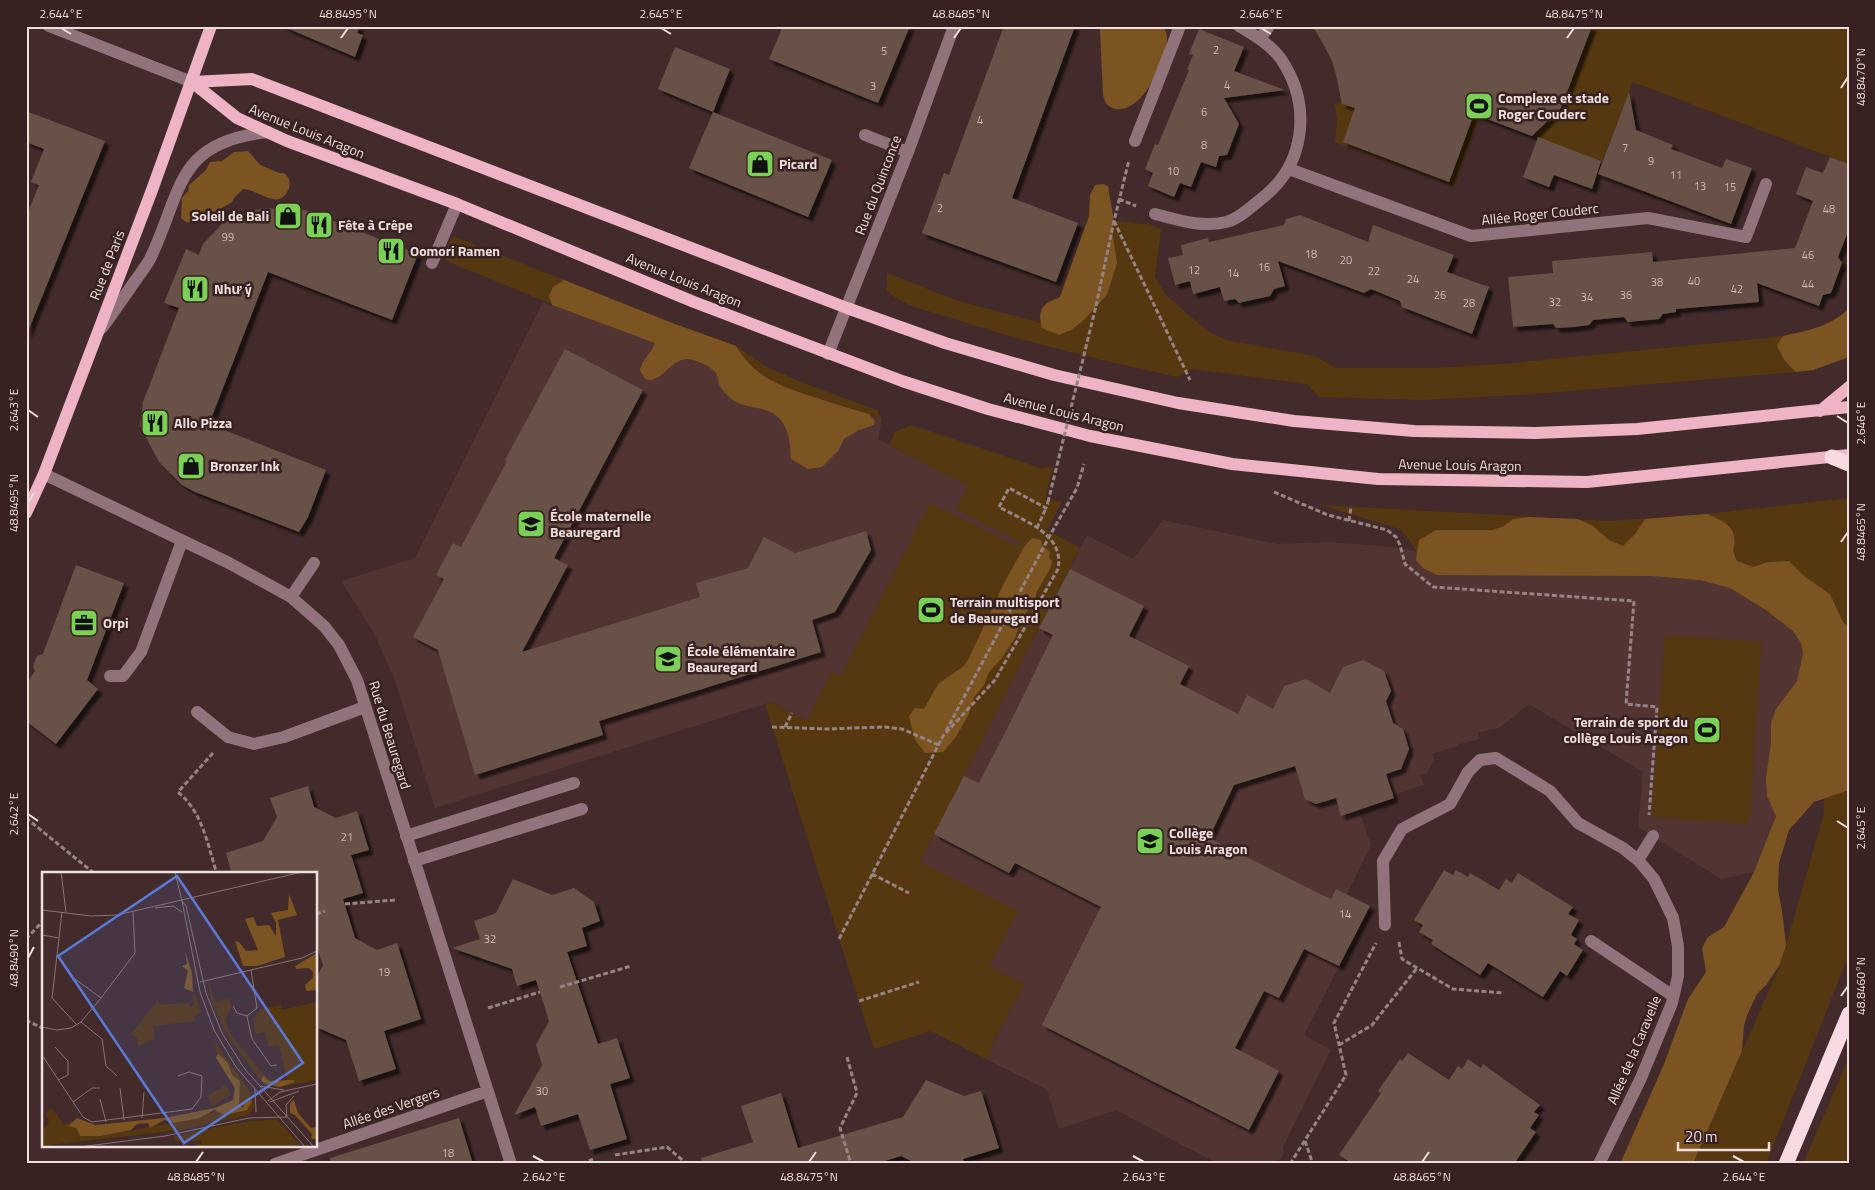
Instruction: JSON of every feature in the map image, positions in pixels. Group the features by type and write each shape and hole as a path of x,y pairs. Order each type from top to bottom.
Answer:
{"highway":[{"path":"1832,457 1849,464"},
{"path":"1786,1164 1849,1014"}],"main road":[{"name":"Rue de Paris","path":"26,513 44,474 192,82 211,26"},
{"name":"Avenue Louis Aragon","path":"192,82 252,79 847,308 945,343 1054,375 1178,403 1294,421 1414,431 1535,433 1637,429 1849,407"},
{"name":"Avenue Louis Aragon","path":"192,82 237,118 286,141 457,204 694,302 902,381 988,409 1090,436 1232,464 1378,479 1587,482 1849,454"},
{"path":"1819,411 1849,387"}],"street":[{"path":"49,26 192,82"},
{"name":"Rue du Quinconce","path":"828,354 908,152 954,26"},
{"path":"1134,141 1180,26"},
{"path":"1155,214 1192,224 1228,222 1245,212 1268,194 1289,169 1301,131 1300,101 1281,59 1260,39 1239,26"},
{"path":"1260,39 1269,26"},
{"path":"96,337 149,260 182,178 192,164 206,151 224,142 245,135 268,132"},
{"path":"865,135 908,152"},
{"name":"Allée Roger Couderc","path":"1289,169 1471,236 1648,218 1746,237 1766,184"},
{"path":"432,263 457,204"},
{"name":"Rue du Beauregard","path":"44,474 229,563 291,597 315,616 339,644 357,680 510,1164"},
{"path":"110,676 123,676 141,652 182,541"},
{"path":"291,597 314,562"},
{"path":"197,712 228,737 254,744 284,738 365,707"},
{"name":"Allée de la Caravelle","path":"1385,925 1384,860 1402,828 1450,804 1468,772 1480,760 1496,758 1550,791 1578,823 1623,848 1638,860 1654,879 1673,918 1678,946 1678,976 1673,996 1641,1078 1599,1164"},
{"path":"406,836 574,783"},
{"path":"414,861 582,809"},
{"path":"1638,860 1653,836"},
{"path":"1591,941 1673,996"},
{"name":"Allée des Vergers","path":"275,1164 488,1091"}],"path":[{"path":"1037,528 1048,502 1134,141"},
{"path":"1114,221 1190,380"},
{"path":"839,938 1049,537 1077,488 1084,464"},
{"path":"944,736 995,680 1058,569 1060,558 1056,546 1046,533 999,507 1009,488 1046,508"},
{"path":"1272,491 1328,515 1388,530 1396,537 1405,564 1433,587 1634,601 1626,704 1657,706 1649,818 1658,829 1653,836"},
{"path":"1349,521 1351,507"},
{"path":"785,727 792,713"},
{"path":"772,727 826,729 885,727 902,729 939,745"},
{"path":"215,751 178,792 198,814 216,872"},
{"path":"26,818 93,872"},
{"path":"872,874 909,893"},
{"path":"344,904 395,900"},
{"path":"318,913 325,911"},
{"path":"26,939 42,922"},
{"path":"1290,1164 1346,1075 1334,1023 1385,925 1397,932 1402,959 1453,990 1504,993"},
{"path":"560,987 631,966"},
{"path":"1339,1045 1372,1025 1417,968"},
{"path":"859,1001 919,982"},
{"path":"488,1008 540,992"},
{"path":"26,1020 42,1027"},
{"path":"847,1057 857,1093 840,1128 851,1164"},
{"path":"1305,1141 1313,1164"},
{"path":"615,1156 668,1147 687,1164"},
{"path":"582,1164 593,1160"}],"shaded area":[{"path":"1101,26 1164,26 1167,37 1166,47 1158,71 1144,94 1136,103 1126,108 1116,109 1111,107 1106,104 1103,95"},
{"name":"Complexe et stade Roger Couderc","path":"1310,26 1849,26 1849,164 1633,82 1602,162 1480,116 1455,186 1335,142 1337,122 1335,103 1342,103 1340,93 1328,53"},
{"path":"248,151 260,165 279,173 284,173 287,176 290,186 285,195 280,199 274,199 243,189 232,202 213,213 207,221 202,223 186,222 181,218 182,198 188,191 189,185 206,170 210,162 222,161 234,152"},
{"path":"1103,184 1108,186 1114,221 1112,230 1117,263 1107,295 1084,320 1071,330 1059,335 1042,328 1040,316 1042,308 1060,297 1089,216 1090,195 1095,185"},
{"path":"1099,219 1151,225 1161,229 1155,277 1167,296 1207,331 1226,340 1315,356 1336,368 1430,368 1502,364 1767,338 1800,333 1822,326 1849,308 1849,357 1813,370 1796,372 1534,394 1422,400 1319,397 1307,384 1192,369 1177,377 1091,357 1005,335 924,310 898,299 887,290 887,273 959,301 1049,325"},
{"path":"453,236 675,324 736,346 767,367 806,384 877,410 882,419 763,381 586,318 451,263 444,258 444,253"},
{"path":"564,280 736,346 751,366 769,379 802,393 869,414 875,421 874,425 859,430 844,439 838,451 822,467 808,469 791,459 788,435 782,422 766,410 740,404 732,400 720,386 714,370 707,366 688,359 682,360 676,362 657,378 645,379 640,370 655,343 552,305 549,296 553,287"},
{"path":"543,302 763,381 882,419 878,439 969,486 956,509 1022,542 955,673 807,721 771,702 435,808 395,681 374,633 341,581 415,558"},
{"path":"1849,308 1849,357 1813,370 1796,372 1780,353 1777,345 1783,336 1810,330 1827,323"},
{"path":"911,425 1041,468 1053,466 1045,499 1062,502 1047,530 1080,548 920,862 1018,911 989,967 1024,984 995,1039 988,1060 931,1031 874,1049 765,704 771,702 807,721 831,672 841,676 930,503 1019,547 1022,543 956,509 968,486 889,445 895,432"},
{"path":"1849,499 1849,954 1766,1164 1693,1164 1780,965 1823,817 1834,669 1801,601 1695,568 1416,551 1408,538 1399,529 1322,505 1609,521 1706,514"},
{"path":"1707,514 1724,522 1731,528 1737,561 1753,567 1768,562 1789,561 1804,576 1830,594 1843,622 1849,627 1849,790 1814,802 1789,830 1779,863 1778,890 1786,945 1780,964 1767,984 1757,994 1748,1013 1744,1025 1742,1051 1693,1164 1620,1164 1664,1064 1688,999 1706,972 1702,948 1708,937 1724,927 1754,872 1776,816 1767,796 1766,778 1771,743 1771,723 1776,709 1797,681 1803,654 1801,643 1793,631 1766,610 1730,588 1700,580 1651,576 1437,575 1423,568 1416,560 1419,540 1436,530 1492,530 1504,526 1513,519 1529,517 1578,519 1593,526 1609,540 1623,546 1635,534 1645,519"},
{"name":"Collège Louis Aragon","path":"1163,520 1277,544 1329,542 1393,547 1416,551 1695,568 1801,601 1821,640 1776,815 1754,872 1721,879 1638,827 1643,772 1529,704 1499,728 1478,733 1480,739 1458,744 1457,746 1432,754 1434,759 1427,774 1420,775 1424,785 1393,795 1394,798 1359,810 1371,845 1347,894 1370,906 1304,1035 1331,1050 1283,1147 1284,1153 1280,1160 1268,1164 1218,1164 1116,1110 1059,1129 1047,1090 988,1060 995,1039 1023,984 989,967 919,862 1087,535 1133,559"},
{"path":"1032,538 1041,540 1042,545 1050,552 1051,567 1021,621 1015,638 1002,658 989,672 984,685 974,697 968,716 955,738 943,752 925,753 915,740 909,716 915,708 924,709 938,684 964,666 1004,583 1024,547"},
{"name":"Terrain de sport du collège Louis Aragon","path":"1665,635 1762,642 1749,824 1652,817"},
{"path":"1849,1057 1849,1164 1803,1164"}],"building":[{"path":"282,26 360,26 357,33 363,35 355,57"},
{"path":"783,26 910,26 878,103 769,59"},
{"path":"1004,26 1075,26 1012,198 1078,223 1056,282 922,233 944,173 949,175"},
{"path":"1313,26 1592,26 1561,108 1532,136 1474,114 1449,182 1343,142 1355,108 1342,104 1332,60"},
{"path":"1199,29 1244,47 1234,71 1285,90 1224,98 1239,124 1227,155 1219,156 1216,167 1201,162 1191,187 1180,183 1174,197 1148,186 1153,173 1145,169 1155,144 1158,145 1189,70 1187,69 1193,55 1189,54"},
{"path":"675,47 730,69 713,112 658,89"},
{"path":"1629,92 1636,130 1673,145 1671,149 1722,168 1726,159 1752,168 1731,224 1598,174"},
{"path":"26,111 105,141 27,334 26,217 39,185 31,182 44,149 26,142"},
{"name":"Picard","path":"713,112 832,160 808,217 689,168"},
{"path":"1538,137 1601,161 1592,189 1554,175 1549,187 1523,177"},
{"path":"1830,157 1849,164 1849,229 1838,257 1842,263 1831,293 1823,295 1819,306 1757,283 1759,302 1676,309 1676,312 1663,314 1659,319 1628,322 1624,317 1593,320 1589,325 1574,327 1556,328 1553,324 1513,327 1508,277 1553,273 1552,261 1652,252 1653,262 1795,248 1813,201 1796,194 1806,167 1823,173"},
{"path":"263,208 305,210 418,254 392,320 268,272 209,424 326,470 308,517 299,532 195,492 182,485 159,462 140,426 143,402 179,308 164,303 186,249 199,255 203,244 222,224 237,216"},
{"path":"1300,215 1368,242 1373,225 1454,255 1447,272 1489,287 1472,334 1402,307 1400,301 1371,289 1364,293 1278,261 1285,286 1274,289 1270,296 1239,303 1235,299 1224,301 1220,287 1193,294 1190,281 1175,285 1168,258 1183,255 1181,245 1208,238 1209,242 1284,225 1286,219"},
{"path":"565,349 643,390 554,558 568,565 522,652 700,597 696,583 748,568 764,537 795,553 866,531 871,550 835,612 812,620 821,652 599,721 603,735 475,775 438,650 413,637 444,579 436,575 453,543 461,547 507,461 505,460"},
{"path":"76,565 124,583 87,680 98,689 56,744 26,721 26,684 35,671 33,666 37,656 43,654"},
{"path":"1070,569 1144,606 1129,636 1189,666 1180,684 1238,714 1247,695 1273,709 1284,686 1306,679 1330,693 1343,667 1363,660 1384,671 1391,691 1386,701 1393,723 1403,729 1409,749 1401,769 1386,774 1394,798 1341,816 1336,798 1316,804 1305,799 1295,766 1234,785 1209,838 1331,899 1336,889 1370,906 1339,966 1304,949 1279,998 1264,991 1235,1048 1279,1071 1249,1130 1042,1025 1101,907 1015,863 1009,873 934,834 964,776 979,783 1010,723 1053,635 1039,628"},
{"path":"308,786 314,807 336,818 357,811 369,850 351,855 363,893 343,899 355,938 377,950 397,943 421,1019 384,1031 396,1069 359,1081 346,1040 318,1028 318,974 323,965 318,950 318,872 231,872 226,853 263,841 277,817 270,798"},
{"path":"1444,870 1453,875 1456,870 1468,877 1470,873 1499,890 1506,879 1512,883 1518,873 1573,907 1568,914 1579,920 1571,935 1577,939 1574,944 1583,950 1567,976 1560,971 1543,997 1488,963 1480,975 1431,944 1433,940 1419,932 1423,925 1414,920"},
{"path":"513,879 552,895 574,888 594,902 600,921 582,928 587,946 567,952 598,1044 617,1038 630,1078 610,1084 627,1139 590,1150 578,1114 541,1126 535,1107 514,1115 542,1065 536,1045 549,1021 536,980 517,986 512,969 452,948 480,939 474,921 496,913"},
{"path":"1408,1053 1449,1080 1458,1066 1462,1069 1468,1059 1481,1068 1483,1064 1540,1105 1534,1112 1539,1115 1530,1128 1536,1132 1514,1164 1353,1164 1339,1155 1381,1093 1378,1091 1400,1059 1402,1061"},
{"path":"926,1080 964,1096 981,1091 999,1148 963,1159 964,1164 917,1164 901,1156 875,1164 702,1164 701,1158 753,1142 741,1106 781,1093 798,1148 903,1117"},
{"path":"459,1118 473,1164 331,1164 330,1158"}],"place":[{"name":"Complexe et stade Roger Couderc","path":"1479,106"},
{"name":"Picard","path":"760,164"},
{"name":"Soleil de Bali","path":"288,216"},
{"name":"Fête à Crêpe","path":"319,225"},
{"name":"Oomori Ramen","path":"391,251"},
{"name":"Như ý","path":"195,289"},
{"name":"Allo Pizza","path":"155,423"},
{"name":"Bronzer Ink","path":"191,466"},
{"name":"École maternelle Beauregard","path":"531,524"},
{"name":"Terrain multisport de Beauregard","path":"931,610"},
{"name":"Orpi","path":"84,623"},
{"name":"École élémentaire Beauregard","path":"668,659"},
{"name":"Terrain de sport du collège Louis Aragon","path":"1707,730"},
{"name":"Collège Louis Aragon","path":"1150,841"}]}
